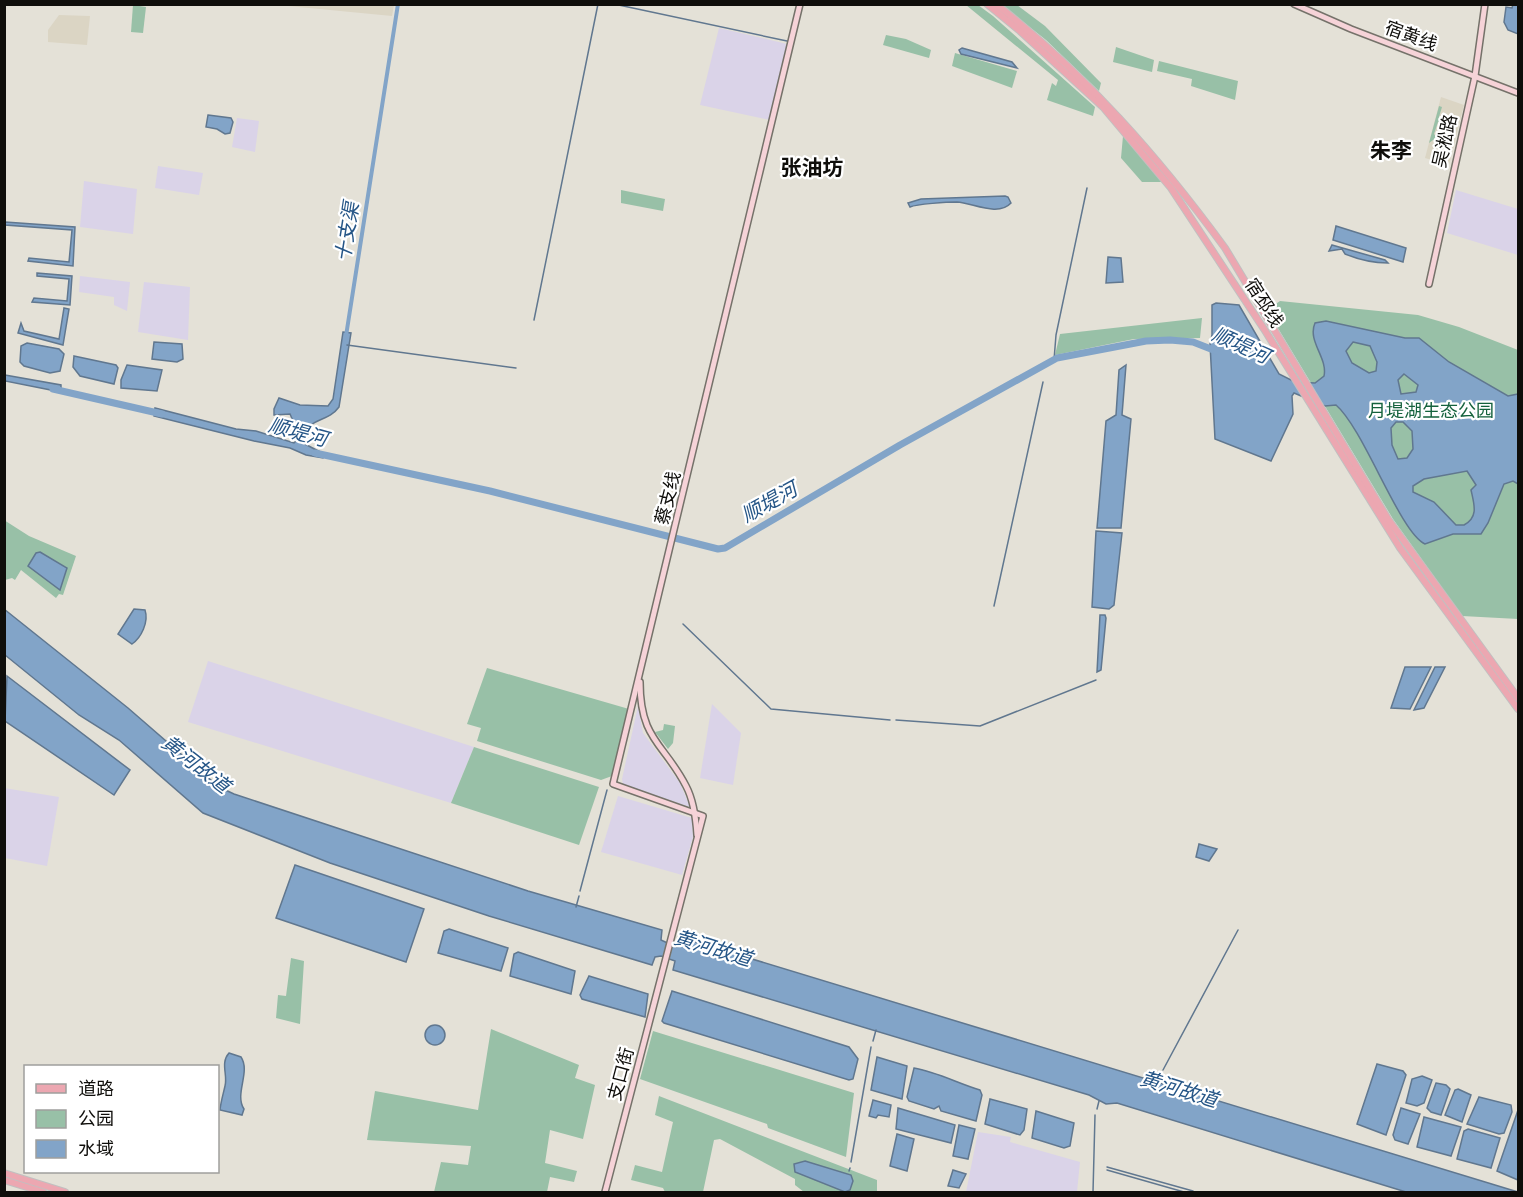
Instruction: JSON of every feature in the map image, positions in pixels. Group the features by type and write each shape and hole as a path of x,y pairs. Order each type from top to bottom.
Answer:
{"main road":[{"name":"宿邳线","path":"987,4 1103,107 1169,186 1294,376 1400,548 1518,709"},
{"name":"宿邳线","path":"996,4 1039,38 1101,96 1146,145 1225,248 1388,519 1518,698"},
{"path":"4,1173 65,1192"},
{"path":"4,1180 43,1192"}],"street":[{"name":"蔡支线","path":"695,813 614,787 800,4"},
{"name":"宿黄线","path":"1294,4 1360,33 1518,93"},
{"name":"吴淞路","path":"1429,284 1475,76 1485,4"},
{"path":"641,668 640,700 647,727 686,786 695,813"},
{"name":"支口街","path":"605,1192 697,846 703,816 695,813"}],"shaded area":[{"path":"278,5 394,5 392,16"},
{"path":"59,15 90,16 87,45 48,42 48,30"},
{"path":"719,28 787,44 770,120 700,105"},
{"path":"1441,97 1464,105 1449,165 1425,158"},
{"path":"237,118 259,121 255,152 232,147"},
{"path":"158,166 203,173 199,195 155,188"},
{"path":"84,181 137,189 133,234 80,227"},
{"path":"1456,190 1518,209 1518,255 1447,233"},
{"path":"80,276 130,282 127,311 114,305 114,297 79,292"},
{"path":"144,282 190,287 188,340 138,332"},
{"path":"208,661 474,747 451,803 188,722"},
{"path":"712,704 741,733 733,785 700,778"},
{"path":"638,706 643,733 680,783 690,807 623,785 622,779"},
{"path":"4,788 59,797 47,866 5,858"},
{"path":"618,796 692,818 693,837 682,875 601,852"},
{"path":"978,1132 1011,1137 1010,1142 1080,1162 1077,1192 966,1192"}],"green space":[{"path":"133,5 146,7 143,33 131,32"},
{"path":"966,5 978,5 993,16 1095,107 1093,116 1047,100 1052,83 1056,86 1058,80"},
{"path":"1002,5 1017,5 1045,26 1101,83 1099,91 1046,40"},
{"path":"886,35 906,39 931,50 929,58 883,45"},
{"path":"1116,47 1154,60 1152,72 1113,62"},
{"path":"955,53 1017,71 1012,88 952,66"},
{"path":"1159,61 1238,81 1235,100 1191,86 1192,79 1157,71"},
{"path":"1439,106 1442,107 1439,117 1446,116 1453,124 1449,140 1441,144 1433,140 1429,143","holes":["1442,119 1448,121 1450,125 1446,138 1440,142 1434,134 1438,122"]},
{"path":"1123,136 1163,182 1142,182 1121,158"},
{"path":"621,190 665,199 663,211 621,203"},
{"name":"月堤湖生态公园","path":"1280,301 1418,315 1459,327 1518,350 1518,619 1462,616 1393,519 1270,315 1270,308"},
{"path":"1202,318 1200,338 1134,339 1055,355 1060,334"},
{"path":"4,520 29,536 76,556 63,595 59,594 56,598 21,570 15,580 12,578 5,580"},
{"path":"487,668 629,709 612,776 601,780 477,741 481,728 467,724"},
{"path":"664,724 675,726 673,743 668,749 655,732 663,730"},
{"path":"474,747 599,787 579,845 451,803"},
{"path":"291,958 304,961 300,1024 276,1018 278,995 286,996"},
{"path":"491,1029 579,1065 575,1078 595,1085 583,1139 550,1130 545,1163 577,1171 574,1182 550,1177 547,1192 434,1192 441,1162 468,1165 471,1146 367,1140 375,1091 478,1110"},
{"path":"653,1031 854,1093 846,1157 768,1128 767,1124 640,1079"},
{"path":"659,1096 877,1180 877,1192 804,1192 795,1185 795,1179 720,1139 714,1140 703,1192 665,1192 663,1188 631,1180 635,1165 662,1172 673,1122 655,1115"}],"water":[{"path":"1513,4 1518,5 1518,34 1508,30 1504,22 1506,7 1512,8"},
{"path":"962,48 1012,62 1017,68 961,54 959,50"},
{"path":"208,115 231,118 233,122 230,133 225,134 217,129 206,127"},
{"path":"1005,196 1011,203 999,209 957,202 910,207 908,203 921,199"},
{"path":"5,222 75,227 73,266 28,261 29,258 69,262 72,230 5,225"},
{"path":"1336,226 1406,248 1403,262 1333,240"},
{"path":"1332,245 1385,260 1388,263 1356,258 1345,254 1342,249 1329,251"},
{"path":"1108,257 1121,258 1123,282 1106,283"},
{"path":"37,273 72,276 70,305 32,302 34,298 67,301 69,279 37,276"},
{"path":"1216,303 1239,305 1279,374 1295,382 1315,383 1324,376 1323,363 1315,343 1313,330 1315,323 1326,321 1405,338 1419,338 1449,362 1508,396 1518,394 1518,484 1513,481 1504,484 1481,534 1453,534 1425,544 1415,536 1404,521 1358,435 1336,405 1325,406 1294,393 1292,396 1293,414 1271,461 1215,439 1210,344 1212,305","holes":["1353,342 1370,346 1377,362 1376,371 1369,373 1352,363 1346,351","1404,374 1418,385 1416,392 1401,394 1398,380","1396,422 1403,422 1412,431 1413,449 1407,458 1398,459 1392,445 1391,428","1467,471 1476,485 1471,490 1474,514 1469,522 1456,525 1434,502 1413,492 1413,486 1424,479"]},
{"path":"64,308 69,309 63,345 18,333 21,323 24,331 59,339"},
{"path":"343,332 351,333 339,407 334,413 308,428 303,443 324,454 323,458 154,416 155,408 236,429 256,431 294,443 299,438 300,424 293,421 290,414 274,415 274,409 279,398 300,405 328,406 333,399"},
{"path":"154,342 182,344 183,359 177,362 152,359"},
{"path":"27,343 59,349 64,354 60,371 50,373 24,366 20,362 21,346"},
{"path":"74,356 116,365 118,368 114,384 80,376 73,367"},
{"path":"127,365 162,370 157,391 121,388 121,380"},
{"path":"1126,365 1122,415 1131,419 1121,528 1097,528 1106,421 1116,415 1119,370"},
{"path":"5,375 61,385 61,392 5,381"},
{"path":"1096,531 1122,533 1114,605 1109,609 1092,607"},
{"path":"40,552 67,568 60,590 28,566 36,553"},
{"name":"黄河故道","path":"4,609 128,708 219,787 234,794 528,891 662,930 661,940 676,947 680,946 683,938 1518,1192 1406,1192 1117,1103 1106,1104 1089,1095 673,970 675,961 661,956 655,957 652,965 489,916 330,863 203,813 119,740 79,715 5,655"},
{"path":"134,609 145,610 146,620 141,634 132,644 118,634"},
{"path":"1100,615 1105,615 1106,618 1101,670 1097,672"},
{"path":"1405,667 1431,667 1410,709 1391,708"},
{"path":"1435,667 1445,667 1424,708 1414,710"},
{"path":"7,676 130,770 114,795 5,721"},
{"path":"1199,844 1217,849 1209,861 1196,857"},
{"path":"295,865 424,909 406,962 276,918"},
{"path":"449,929 508,948 501,971 438,953 444,931"},
{"path":"518,952 575,971 571,994 510,976 514,954"},
{"path":"589,976 648,994 645,1017 582,999 580,995"},
{"path":"672,991 849,1047 858,1059 853,1079 849,1080 664,1023 662,1021"},
{"path":"435,1025 442,1028 445,1035 442,1042 435,1045 428,1042 425,1035 428,1028"},
{"path":"229,1053 241,1057 244,1063 242,1115 220,1110 226,1082 225,1061"},
{"path":"877,1057 907,1066 902,1099 871,1090"},
{"path":"1377,1064 1403,1071 1406,1075 1386,1135 1357,1124"},
{"path":"914,1068 980,1090 982,1095 976,1121 941,1111 939,1106 934,1109 909,1101 907,1097"},
{"path":"1422,1076 1432,1080 1424,1103 1417,1106 1406,1103 1412,1079"},
{"path":"1436,1083 1446,1085 1450,1089 1441,1115 1427,1108"},
{"path":"1458,1089 1471,1095 1462,1122 1445,1115 1455,1090"},
{"path":"1479,1097 1511,1105 1512,1112 1504,1133 1499,1134 1467,1124"},
{"path":"990,1099 1027,1109 1024,1130 1020,1135 985,1124"},
{"path":"873,1100 891,1105 889,1117 869,1116"},
{"path":"898,1108 955,1125 951,1143 896,1129"},
{"path":"1401,1108 1420,1114 1408,1144 1395,1140 1393,1135"},
{"path":"1518,1110 1518,1180 1497,1171"},
{"path":"1036,1111 1074,1123 1070,1146 1064,1148 1032,1138"},
{"path":"1424,1117 1461,1127 1451,1156 1417,1147"},
{"path":"959,1125 975,1129 968,1159 953,1156"},
{"path":"1468,1129 1500,1138 1491,1168 1457,1159 1464,1131"},
{"path":"897,1134 914,1139 907,1171 890,1166"},
{"path":"805,1161 851,1175 853,1181 850,1190 845,1192 795,1172 794,1164"},
{"path":"953,1170 966,1174 959,1188 948,1186"}],"waterway":[{"name":"十支渠","path":"346,336 398,4"},
{"path":"534,320 598,4"},
{"path":"614,4 787,41"},
{"path":"1054,360 1056,335 1087,188"},
{"name":"顺堤河","path":"315,453 490,491 718,549 725,548 900,445 1057,358 1146,341 1193,342 1216,351"},
{"path":"347,345 516,368"},
{"path":"994,606 1043,382"},
{"name":"顺堤河","path":"53,389 162,414"},
{"path":"683,624 771,709 890,720"},
{"path":"896,720 980,726 1096,680"},
{"path":"580,891 607,790"},
{"path":"576,907 579,896"},
{"name":"黄河故道","path":"1163,1070 1238,930"},
{"path":"873,1041 876,1030"},
{"path":"851,1162 871,1047"},
{"name":"黄河故道","path":"1159,1084 1161,1076"},
{"path":"1097,1109 1099,1101"},
{"path":"1093,1192 1095,1115"},
{"path":"1107,1167 1193,1191"},
{"path":"1107,1170 1184,1192"}],"district":[{"name":"朱李","path":"1391,151"},
{"name":"张油坊","path":"812,168"}]}
